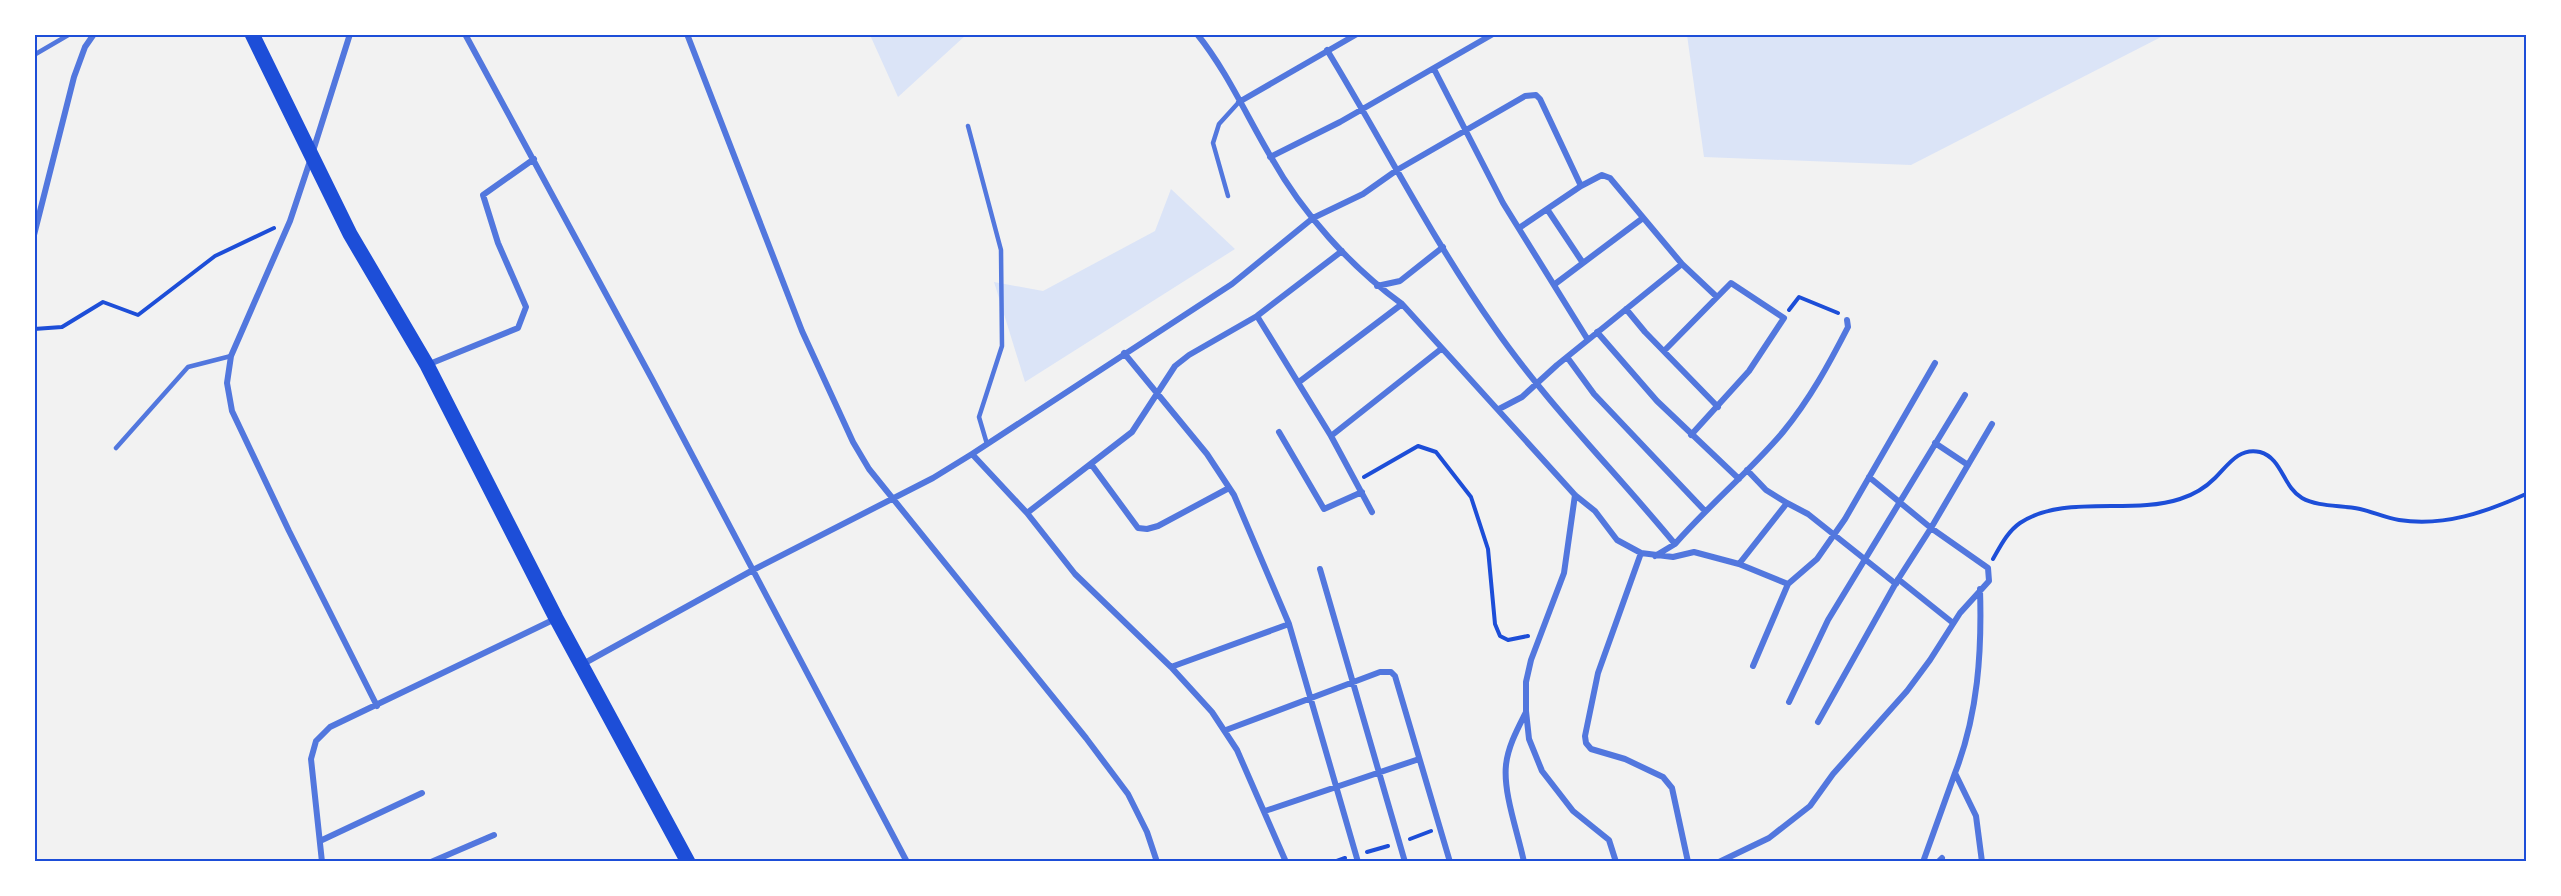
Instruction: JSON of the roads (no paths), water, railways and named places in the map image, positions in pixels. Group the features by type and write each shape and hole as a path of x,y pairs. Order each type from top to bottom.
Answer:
{"main road":[{"path":"252,34 350,234 427,365 556,618 688,861"}],"street":[{"path":"34,235 74,77 85,47 94,34"},
{"path":"350,34 290,221 231,356 227,383 232,411 377,706"},
{"path":"465,34 908,861"},
{"path":"687,34 802,331 853,442 869,469 1086,738 1128,794 1147,832 1157,861"},
{"path":"1197,34 1270,157 1313,218 1377,286 1402,304 1575,495 1595,511 1617,540 1641,553 1654,556 1673,557 1694,552 1739,564 1788,584"},
{"path":"1239,102 1357,34"},
{"path":"1270,157 1361,110 1493,34"},
{"path":"1327,51 1493,327 1536,384 1675,543"},
{"path":"1434,69 1492,184 1588,340"},
{"path":"582,665 753,570 933,478 1232,284 1313,218 1363,194 1397,170 1526,96 1536,95 1581,186"},
{"path":"427,365 518,328 526,307 498,243 483,195 534,159"},
{"path":"1519,228 1581,186 1606,175 1682,264 1717,297"},
{"path":"1547,209 1583,263"},
{"path":"1554,284 1643,218"},
{"path":"1377,286 1400,281 1443,247"},
{"path":"1027,513 1132,432 1175,366 1257,316 1342,251"},
{"path":"1499,409 1522,397 1597,332 1682,264"},
{"path":"1664,351 1731,283 1784,318 1749,371 1691,435"},
{"path":"1299,382 1402,304"},
{"path":"1626,309 1718,407"},
{"path":"1257,316 1331,436 1372,512"},
{"path":"1654,556 1675,543 1747,470 1803,406 1829,365 1848,327 1847,320"},
{"path":"1597,332 1691,435 1739,478"},
{"path":"1331,436 1441,349"},
{"path":"1124,353 1207,454 1229,488 1289,624 1358,861"},
{"path":"1567,357 1594,394 1706,511"},
{"path":"1753,666 1788,584 1817,559 1834,534 1935,363"},
{"path":"1789,702 1828,620 1965,395"},
{"path":"1818,722 1897,582 1992,424"},
{"path":"1279,432 1321,506 1326,509 1362,492"},
{"path":"1935,443 1968,465"},
{"path":"972,454 1027,513 1075,574 1171,667 1226,730 1286,861"},
{"path":"1091,464 1138,528 1147,529 1158,526 1229,488"},
{"path":"1747,470 1766,490 1808,514 1953,623"},
{"path":"1719,861 1769,838 1810,806 1833,774 1907,691 1953,623 1980,588 1989,581 1988,568 1931,528 1869,477"},
{"path":"1575,495 1564,573 1540,634 1526,682 1529,739 1542,771 1573,811 1609,840 1616,861"},
{"path":"1739,564 1787,503"},
{"path":"1641,553 1599,673 1585,736 1586,743 1591,749 1625,759 1663,777 1672,788 1688,861"},
{"path":"1320,569 1405,861"},
{"path":"1923,861 1963,752 1978,683 1982,634 1980,588"},
{"path":"322,861 311,766 312,749 316,741 330,727 556,618"},
{"path":"1171,667 1289,624"},
{"path":"1226,730 1380,672 1391,672 1395,676 1450,861"},
{"path":"1524,861 1507,786 1506,765 1513,738 1526,711"},
{"path":"1265,811 1419,759"},
{"path":"1955,773 1976,816 1982,861"},
{"path":"320,841 422,793"},
{"path":"431,861 494,835"}],"lane":[{"path":"34,55 70,34"},
{"path":"1228,196 1213,143 1219,124 1239,102"},
{"path":"968,126 1001,250 1002,346 979,417 987,444"},
{"path":"116,448 188,367 231,356"}]}
